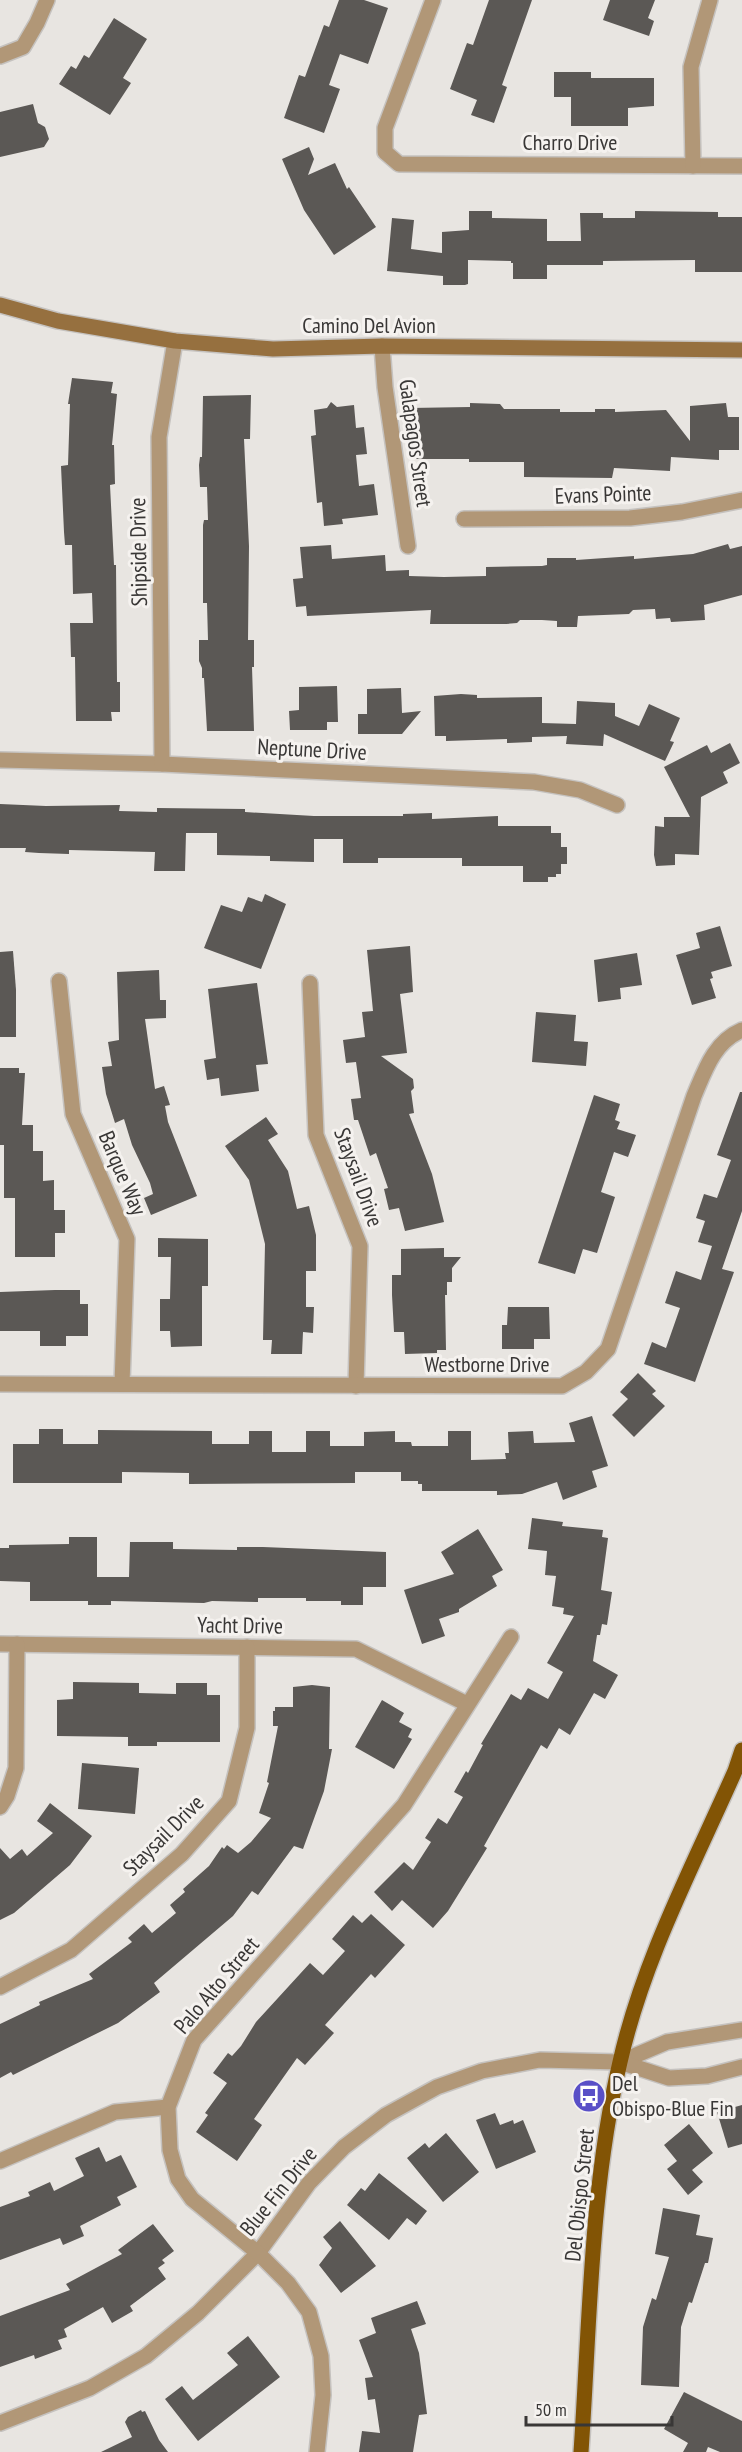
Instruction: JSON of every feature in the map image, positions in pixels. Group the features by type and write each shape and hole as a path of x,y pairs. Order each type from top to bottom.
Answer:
{"main road":[{"name":"Camino Del Avion","path":"0,305 58,321 175,341 273,349 382,346 742,350"},
{"name":"Del Obispo Street","path":"581,2452 597,2213 604,2150 620,2062 642,1988 662,1934 735,1771 742,1750"}],"street":[{"path":"0,56 22,47 47,0"},
{"name":"Charro Drive","path":"433,0 385,128 385,152 399,164 742,166"},
{"path":"693,166 691,67 710,0"},
{"name":"Shipside Drive","path":"162,764 159,438 175,341"},
{"name":"Galapagos Street","path":"382,346 385,387 408,546"},
{"name":"Evans Pointe","path":"464,519 630,518 682,512 742,500"},
{"name":"Neptune Drive","path":"0,760 162,764 534,782 580,790 617,805"},
{"name":"Barque Way","path":"59,981 74,1114 127,1239 122,1384"},
{"name":"Staysail Drive","path":"310,983 316,1135 360,1246 356,1386"},
{"name":"Westborne Drive","path":"0,1384 562,1386 586,1372 608,1349 694,1096 710,1056 733,1034 742,1030"},
{"name":"Palo Alto Street","path":"317,2452 323,2395 321,2356 309,2312 288,2283 258,2253 192,2199 178,2178 170,2150 168,2107 194,2040 404,1805 511,1637"},
{"name":"Yacht Drive","path":"0,1644 356,1649 467,1704"},
{"path":"0,1806 7,1796 16,1768 17,1644"},
{"name":"Staysail Drive","path":"0,1986 71,1950 182,1854 229,1801 247,1728 247,1647"},
{"name":"Blue Fin Drive","path":"620,2062 667,2042 742,2030"},
{"name":"Blue Fin Drive","path":"0,2423 90,2388 146,2356 198,2313 258,2253 298,2197 327,2162 371,2125 415,2098 455,2080 510,2065 552,2060 620,2062 669,2078 707,2076 742,2067"},
{"path":"0,2161 115,2112 168,2107"}],"building":[{"path":"339,0 364,0 388,8 368,64 340,54 329,85 340,89 324,133 284,118 299,75 305,77 324,25 329,27"},
{"path":"489,0 532,0 502,85 507,87 494,123 471,115 477,100 450,89 467,43 473,45"},
{"path":"610,0 655,0 648,18 654,21 649,36 603,20"},
{"path":"114,18 147,39 123,78 131,83 110,115 59,84 71,66 76,69 84,55 89,58"},
{"path":"554,72 591,72 591,78 654,78 654,106 628,108 628,126 571,126 571,97 554,97"},
{"path":"33,104 38,123 45,127 49,139 44,147 0,157 0,112"},
{"path":"309,147 314,159 308,175 335,163 347,189 349,187 376,227 334,255 304,210 282,159"},
{"path":"469,211 492,211 492,218 547,219 547,241 581,241 580,213 603,213 603,218 635,218 635,211 718,212 718,217 742,217 742,272 695,272 695,260 603,261 603,265 547,265 547,279 513,279 511,261 468,260 468,284 443,285 443,276 387,271 392,218 414,220 411,249 442,253 442,232 469,230"},
{"path":"72,378 113,382 111,393 117,394 112,445 114,445 115,484 110,485 114,565 116,565 117,682 120,682 120,712 111,712 112,721 76,721 75,657 71,657 70,623 93,623 92,593 73,594 72,545 65,545 61,466 68,465 70,404 68,404"},
{"path":"251,395 250,439 244,439 249,546 248,640 254,640 254,667 252,667 254,731 207,731 204,678 202,678 199,661 199,640 208,640 207,603 203,603 203,525 204,520 208,520 207,487 200,487 199,465 200,457 202,457 203,396"},
{"path":"331,402 337,407 354,405 356,428 364,427 367,454 356,455 359,486 374,484 378,515 342,519 343,524 324,526 322,502 317,503 311,436 316,435 314,410 327,408"},
{"path":"470,403 500,404 504,409 560,409 560,412 595,412 595,409 615,409 615,412 666,410 690,441 690,406 726,403 728,417 739,417 739,450 719,450 719,460 671,457 670,471 614,468 612,478 524,477 524,462 411,459 410,408 470,407"},
{"path":"728,544 730,549 742,546 742,595 704,605 705,620 671,622 670,618 656,619 655,609 633,610 629,614 578,616 577,627 557,627 557,621 542,620 520,620 517,623 506,624 430,624 431,610 307,616 306,606 296,607 293,579 303,578 300,547 331,545 332,559 385,555 386,571 409,570 409,576 444,577 486,576 486,567 542,566 547,565 547,558 576,558 576,560 634,556 634,559 693,554"},
{"path":"337,686 338,722 327,722 327,730 290,730 289,711 299,710 299,687"},
{"path":"401,688 402,713 421,711 402,734 358,734 358,714 367,714 367,689"},
{"path":"477,695 477,698 542,697 542,723 576,724 577,701 615,703 615,716 639,726 649,704 680,718 670,741 674,742 665,761 604,734 603,746 566,744 567,736 532,737 532,742 507,743 507,739 446,741 446,736 435,736 434,696"},
{"path":"730,743 740,763 723,772 728,783 701,797 699,855 675,854 675,865 656,866 655,826 664,827 664,817 690,817 664,767 707,745 711,753"},
{"path":"0,804 120,805 119,811 157,812 157,808 245,809 245,812 314,816 403,816 403,814 432,813 432,819 498,816 498,826 551,826 551,833 561,833 561,847 567,847 567,864 561,864 561,874 548,877 548,882 523,882 523,866 462,866 462,858 378,858 378,863 343,863 343,839 314,839 314,862 270,861 270,856 217,855 217,833 186,833 185,871 154,871 155,852 69,850 69,854 25,852 26,848 0,848"},
{"path":"265,894 286,904 261,969 204,948 221,905 242,912 248,897 262,902"},
{"path":"720,926 732,966 711,972 713,978 710,979 716,998 692,1005 676,955 700,948 696,933"},
{"path":"410,946 413,992 400,994 407,1053 381,1056 413,1079 414,1088 411,1091 414,1113 409,1114 432,1174 444,1222 405,1231 399,1208 389,1210 384,1189 388,1188 376,1153 370,1156 358,1120 354,1120 351,1099 361,1098 356,1062 346,1063 343,1040 365,1037 362,1012 373,1011 367,950"},
{"path":"13,951 16,1037 0,1037 0,952"},
{"path":"637,953 642,985 620,988 621,999 598,1002 594,960"},
{"path":"159,970 160,1000 166,1000 166,1018 145,1019 155,1089 164,1086 170,1105 165,1106 168,1122 197,1196 151,1215 144,1198 153,1194 150,1183 132,1145 124,1119 115,1123 106,1094 102,1067 112,1066 108,1042 119,1040 117,972"},
{"path":"257,983 268,1064 256,1065 259,1091 221,1096 219,1078 207,1080 204,1060 216,1058 208,989"},
{"path":"536,1012 576,1015 574,1041 588,1042 586,1066 532,1062"},
{"path":"0,1068 19,1068 19,1073 25,1073 22,1125 33,1125 33,1151 43,1151 43,1181 54,1180 54,1210 65,1210 65,1233 55,1233 55,1257 15,1257 15,1198 4,1198 4,1145 0,1145"},
{"path":"740,1092 742,1092 742,1211 722,1269 734,1272 695,1382 644,1364 652,1342 666,1348 680,1308 665,1303 676,1271 701,1280 712,1246 698,1242 705,1221 696,1218 704,1194 717,1198 731,1160 717,1155"},
{"path":"594,1095 620,1104 615,1120 620,1122 617,1129 636,1135 628,1157 614,1152 601,1192 615,1197 597,1253 583,1249 575,1274 538,1263"},
{"path":"266,1117 278,1134 268,1140 288,1171 297,1209 309,1206 316,1235 316,1271 306,1271 306,1307 314,1307 313,1333 303,1332 302,1354 271,1354 272,1340 263,1340 265,1244 249,1180 225,1146"},
{"path":"158,1238 208,1239 208,1286 202,1286 202,1346 171,1347 170,1331 160,1331 160,1299 170,1299 171,1257 158,1257"},
{"path":"444,1248 444,1257 461,1257 452,1268 452,1282 447,1282 447,1295 445,1295 446,1350 437,1350 437,1353 405,1354 404,1332 394,1332 392,1295 392,1275 401,1275 401,1249"},
{"path":"80,1290 80,1304 88,1304 88,1336 66,1336 66,1346 40,1346 40,1331 0,1331 0,1292"},
{"path":"508,1307 549,1307 550,1339 534,1339 534,1349 502,1349 502,1325 507,1325"},
{"path":"638,1373 656,1391 652,1394 665,1406 634,1437 612,1415 628,1399 620,1392"},
{"path":"592,1416 608,1466 592,1471 597,1487 563,1500 557,1482 522,1494 497,1495 497,1491 422,1491 422,1484 418,1484 418,1481 401,1481 401,1472 355,1472 355,1483 189,1484 189,1473 122,1472 122,1483 13,1483 13,1444 39,1444 39,1429 63,1429 63,1444 98,1444 98,1430 212,1431 212,1444 249,1444 249,1431 272,1431 272,1452 306,1452 306,1431 330,1431 330,1446 364,1446 364,1432 395,1431 395,1442 411,1442 412,1446 448,1446 448,1431 471,1431 471,1460 506,1459 505,1453 509,1453 508,1432 533,1431 534,1443 575,1442 569,1423"},
{"path":"532,1518 563,1522 562,1526 603,1530 602,1537 608,1538 601,1590 612,1592 607,1625 602,1624 600,1635 597,1635 593,1661 618,1675 605,1699 594,1693 570,1735 559,1728 547,1749 541,1745 484,1846 487,1848 448,1911 433,1928 402,1900 392,1911 374,1892 404,1862 413,1870 431,1842 425,1838 438,1818 447,1824 463,1797 454,1792 466,1771 468,1773 483,1745 481,1744 511,1694 521,1700 528,1688 548,1699 563,1672 547,1663 574,1616 563,1614 564,1608 552,1606 556,1576 545,1575 547,1551 528,1549"},
{"path":"478,1529 503,1570 492,1576 497,1586 459,1609 459,1612 439,1619 445,1636 422,1644 404,1590 454,1574 441,1552"},
{"path":"69,1537 97,1537 97,1577 129,1577 130,1542 173,1542 173,1549 237,1550 237,1547 263,1547 386,1552 386,1587 363,1587 363,1605 341,1605 341,1601 306,1601 306,1598 258,1598 258,1602 111,1601 111,1605 88,1605 88,1601 30,1601 30,1582 0,1581 0,1548 9,1548 9,1545 69,1544"},
{"path":"73,1682 139,1683 139,1693 176,1694 176,1683 207,1683 207,1695 220,1695 220,1742 157,1742 157,1746 128,1746 128,1737 57,1736 57,1700 73,1699"},
{"path":"312,1685 330,1687 329,1749 332,1749 324,1791 303,1849 294,1846 258,1895 252,1891 233,1916 154,1983 160,1992 118,2023 13,2075 11,2072 0,2078 0,2024 40,2005 39,2002 93,1979 89,1974 132,1942 128,1938 144,1924 152,1933 176,1913 170,1905 185,1892 183,1889 209,1866 222,1847 224,1849 227,1845 238,1853 251,1842 271,1818 259,1813 269,1783 267,1782 278,1726 273,1726 273,1711 275,1707 293,1707 293,1687"},
{"path":"382,1700 404,1713 399,1722 412,1729 408,1737 412,1739 394,1769 355,1747"},
{"path":"82,1763 139,1768 135,1814 78,1809"},
{"path":"50,1803 92,1836 70,1865 14,1913 0,1920 0,1848 10,1859 22,1849 27,1856 53,1833 37,1821"},
{"path":"371,1914 405,1945 375,1978 371,1974 325,2025 334,2033 305,2065 297,2058 254,2119 262,2125 237,2161 196,2132 208,2115 205,2113 227,2083 213,2073 228,2053 232,2056 241,2046 256,2022 310,1963 323,1975 345,1951 332,1939 353,1915 362,1923"},
{"path":"742,2105 742,2144 728,2148 717,2112"},
{"path":"495,2113 500,2125 513,2120 514,2124 523,2120 536,2152 496,2169 476,2120"},
{"path":"689,2124 713,2153 692,2170 703,2182 688,2195 667,2169 677,2161 664,2145"},
{"path":"446,2133 479,2172 443,2202 407,2158 425,2143 429,2148"},
{"path":"99,2147 106,2162 121,2155 137,2187 117,2197 121,2205 80,2226 84,2236 63,2245 60,2238 0,2260 0,2207 30,2196 28,2192 50,2182 54,2191 84,2176 75,2158"},
{"path":"379,2173 427,2211 416,2225 407,2218 389,2240 347,2205 361,2188 365,2191"},
{"path":"663,2208 700,2215 696,2235 713,2238 708,2263 705,2263 692,2303 689,2302 681,2327 679,2387 641,2385 643,2327 652,2298 656,2300 669,2257 655,2254"},
{"path":"340,2221 376,2266 341,2293 319,2265 332,2248 323,2237"},
{"path":"153,2224 174,2251 162,2260 165,2263 158,2268 166,2279 130,2306 133,2311 112,2323 103,2307 64,2329 67,2337 58,2340 62,2349 35,2359 34,2355 0,2367 0,2316 70,2290 66,2284 122,2254 118,2250"},
{"path":"417,2301 426,2324 411,2329 419,2353 427,2414 419,2415 413,2452 359,2452 362,2431 380,2433 375,2399 368,2400 365,2378 373,2377 359,2340 376,2333 371,2318"},
{"path":"248,2336 280,2377 198,2441 165,2399 182,2386 193,2400 238,2365 227,2353"},
{"path":"684,2392 742,2421 742,2452 720,2452 708,2447 706,2452 683,2452 688,2443 664,2429"},
{"path":"141,2410 145,2411 159,2440 168,2452 101,2452 132,2437 125,2422 128,2417"}],"place":[{"name":"Del Obispo-Blue Fin","path":"589,2096"}]}
